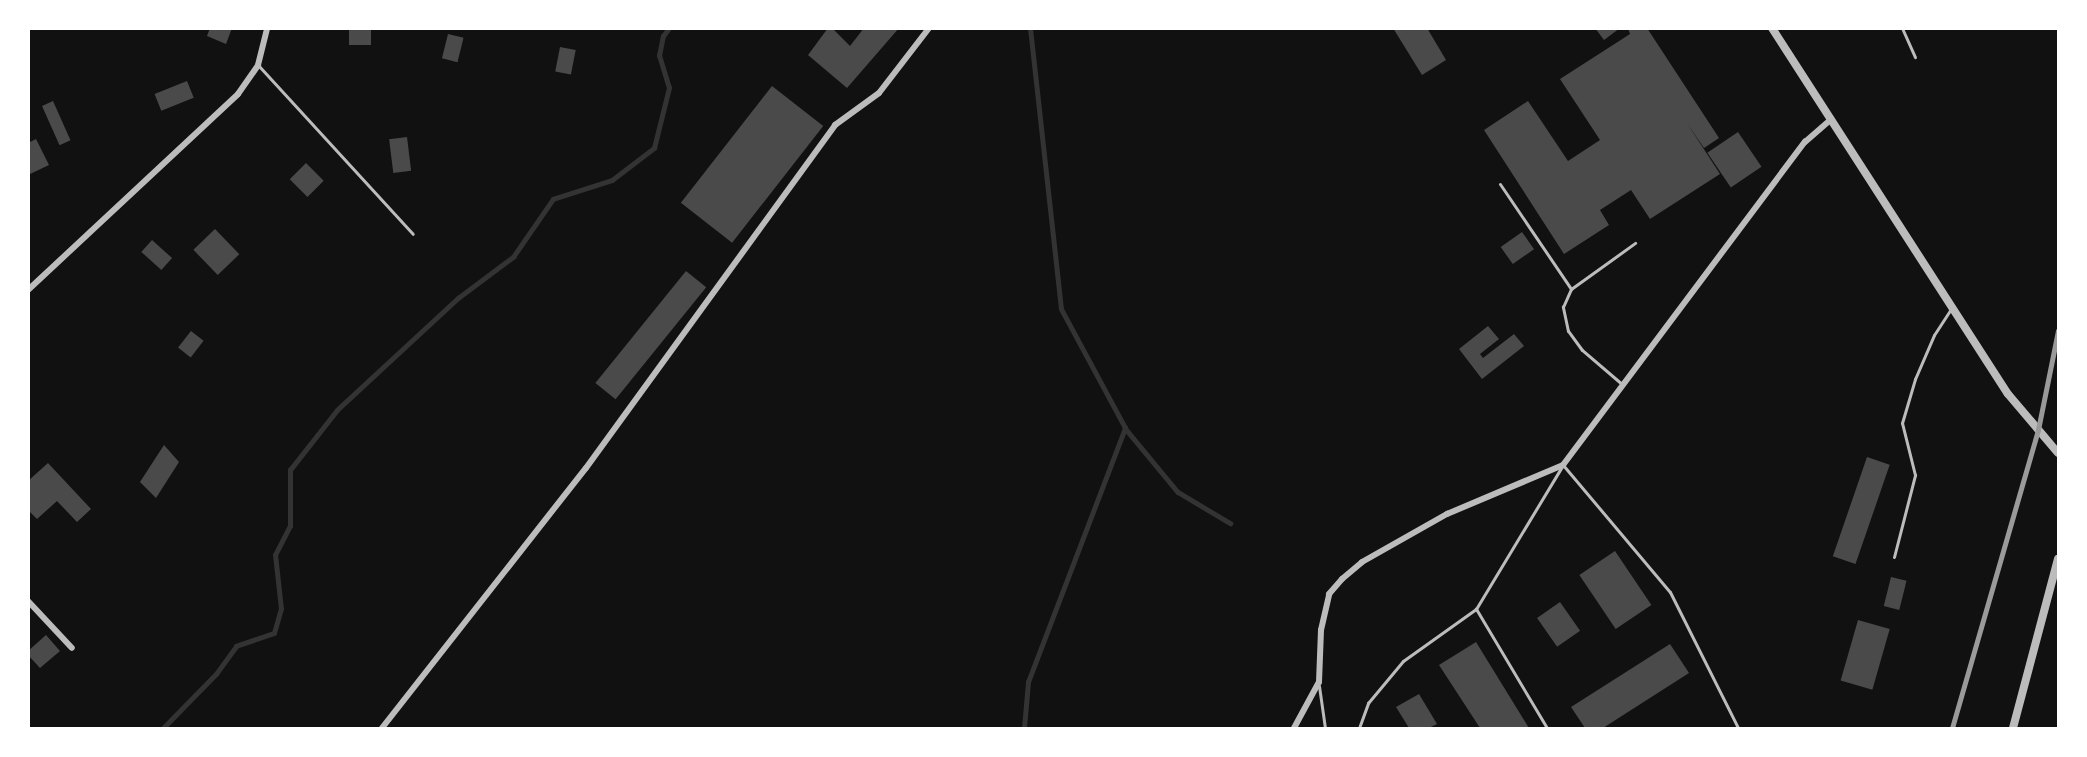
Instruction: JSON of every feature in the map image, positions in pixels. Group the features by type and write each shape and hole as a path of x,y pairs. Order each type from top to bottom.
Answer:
{"street":[{"path":"28,290 237,94 258,65 267,28"},
{"path":"382,729 586,468 835,125 879,93 929,28"},
{"path":"1772,28 2008,394 2058,453"},
{"path":"1294,729 1319,682 1321,630 1329,594 1342,579 1362,562 1447,513 1563,465 1805,142 1831,119"},
{"path":"2013,729 2058,559"},
{"path":"28,601 72,648"}],"lane":[{"path":"1902,28 1915,57"},
{"path":"258,65 413,234"},
{"path":"1500,184 1571,289"},
{"path":"1624,386 1582,350 1569,331 1563,307 1571,289 1635,243"},
{"path":"1894,557 1915,475 1902,423 1924,357 1934,335 1952,307"},
{"path":"1359,729 1368,703 1403,661 1476,609 1563,465 1670,592 1738,729"},
{"path":"1476,609 1547,729"},
{"path":"1319,682 1325,729"}],"building":[{"path":"210,28 232,28 226,44 207,36"},
{"path":"349,28 371,28 371,45 349,45"},
{"path":"828,28 832,28 850,46 864,28 899,28 847,88 808,55"},
{"path":"1393,28 1427,28 1446,60 1422,75"},
{"path":"1595,28 1620,28 1604,40"},
{"path":"1628,28 1647,28 1719,138 1704,148 1687,123 1720,174 1650,219 1631,190 1600,210 1609,225 1564,254 1484,130 1528,101 1568,161 1600,140 1560,79 1630,34"},
{"path":"448,34 464,38 457,62 442,58"},
{"path":"560,47 576,50 571,75 555,72"},
{"path":"187,81 194,98 161,111 155,94"},
{"path":"772,86 823,126 732,243 681,203"},
{"path":"53,101 70,140 60,145 42,106"},
{"path":"1738,132 1761,167 1731,188 1707,153"},
{"path":"407,137 411,171 393,173 389,139"},
{"path":"36,139 49,165 28,175 28,143"},
{"path":"306,163 324,181 307,197 290,179"},
{"path":"215,229 239,254 218,275 193,250"},
{"path":"1522,232 1534,249 1513,264 1501,247"},
{"path":"152,240 172,258 161,270 141,252"},
{"path":"686,271 706,287 616,399 595,383"},
{"path":"1488,326 1499,339 1480,354 1483,358 1514,334 1524,346 1482,379 1459,349"},
{"path":"191,331 204,341 191,357 178,348"},
{"path":"164,445 179,462 156,498 140,482"},
{"path":"1867,457 1890,465 1856,564 1833,556"},
{"path":"48,463 91,509 77,522 57,501 37,519 28,510 28,481"},
{"path":"1615,551 1651,605 1616,629 1579,575"},
{"path":"1891,577 1907,581 1899,610 1884,606"},
{"path":"1560,602 1580,631 1557,647 1537,618"},
{"path":"1858,620 1890,629 1872,690 1841,681"},
{"path":"46,635 60,651 40,668 28,655 28,651"},
{"path":"1476,642 1529,728 1480,728 1439,665"},
{"path":"1670,644 1689,673 1603,728 1585,728 1571,707"},
{"path":"1419,694 1437,724 1429,728 1409,728 1396,707"}],"waterway":[{"path":"163,728 216,674 236,646 274,633 281,609 275,555 290,526 290,470 337,410 458,298 513,257 553,199 612,180 654,148 669,88 659,56 663,36 669,28"},
{"path":"1024,728 1028,682 1125,428 1061,309 1030,28"},
{"path":"1125,428 1178,492 1230,523"}],"railway":[{"path":"1952,728 2038,430 2058,331"}]}
